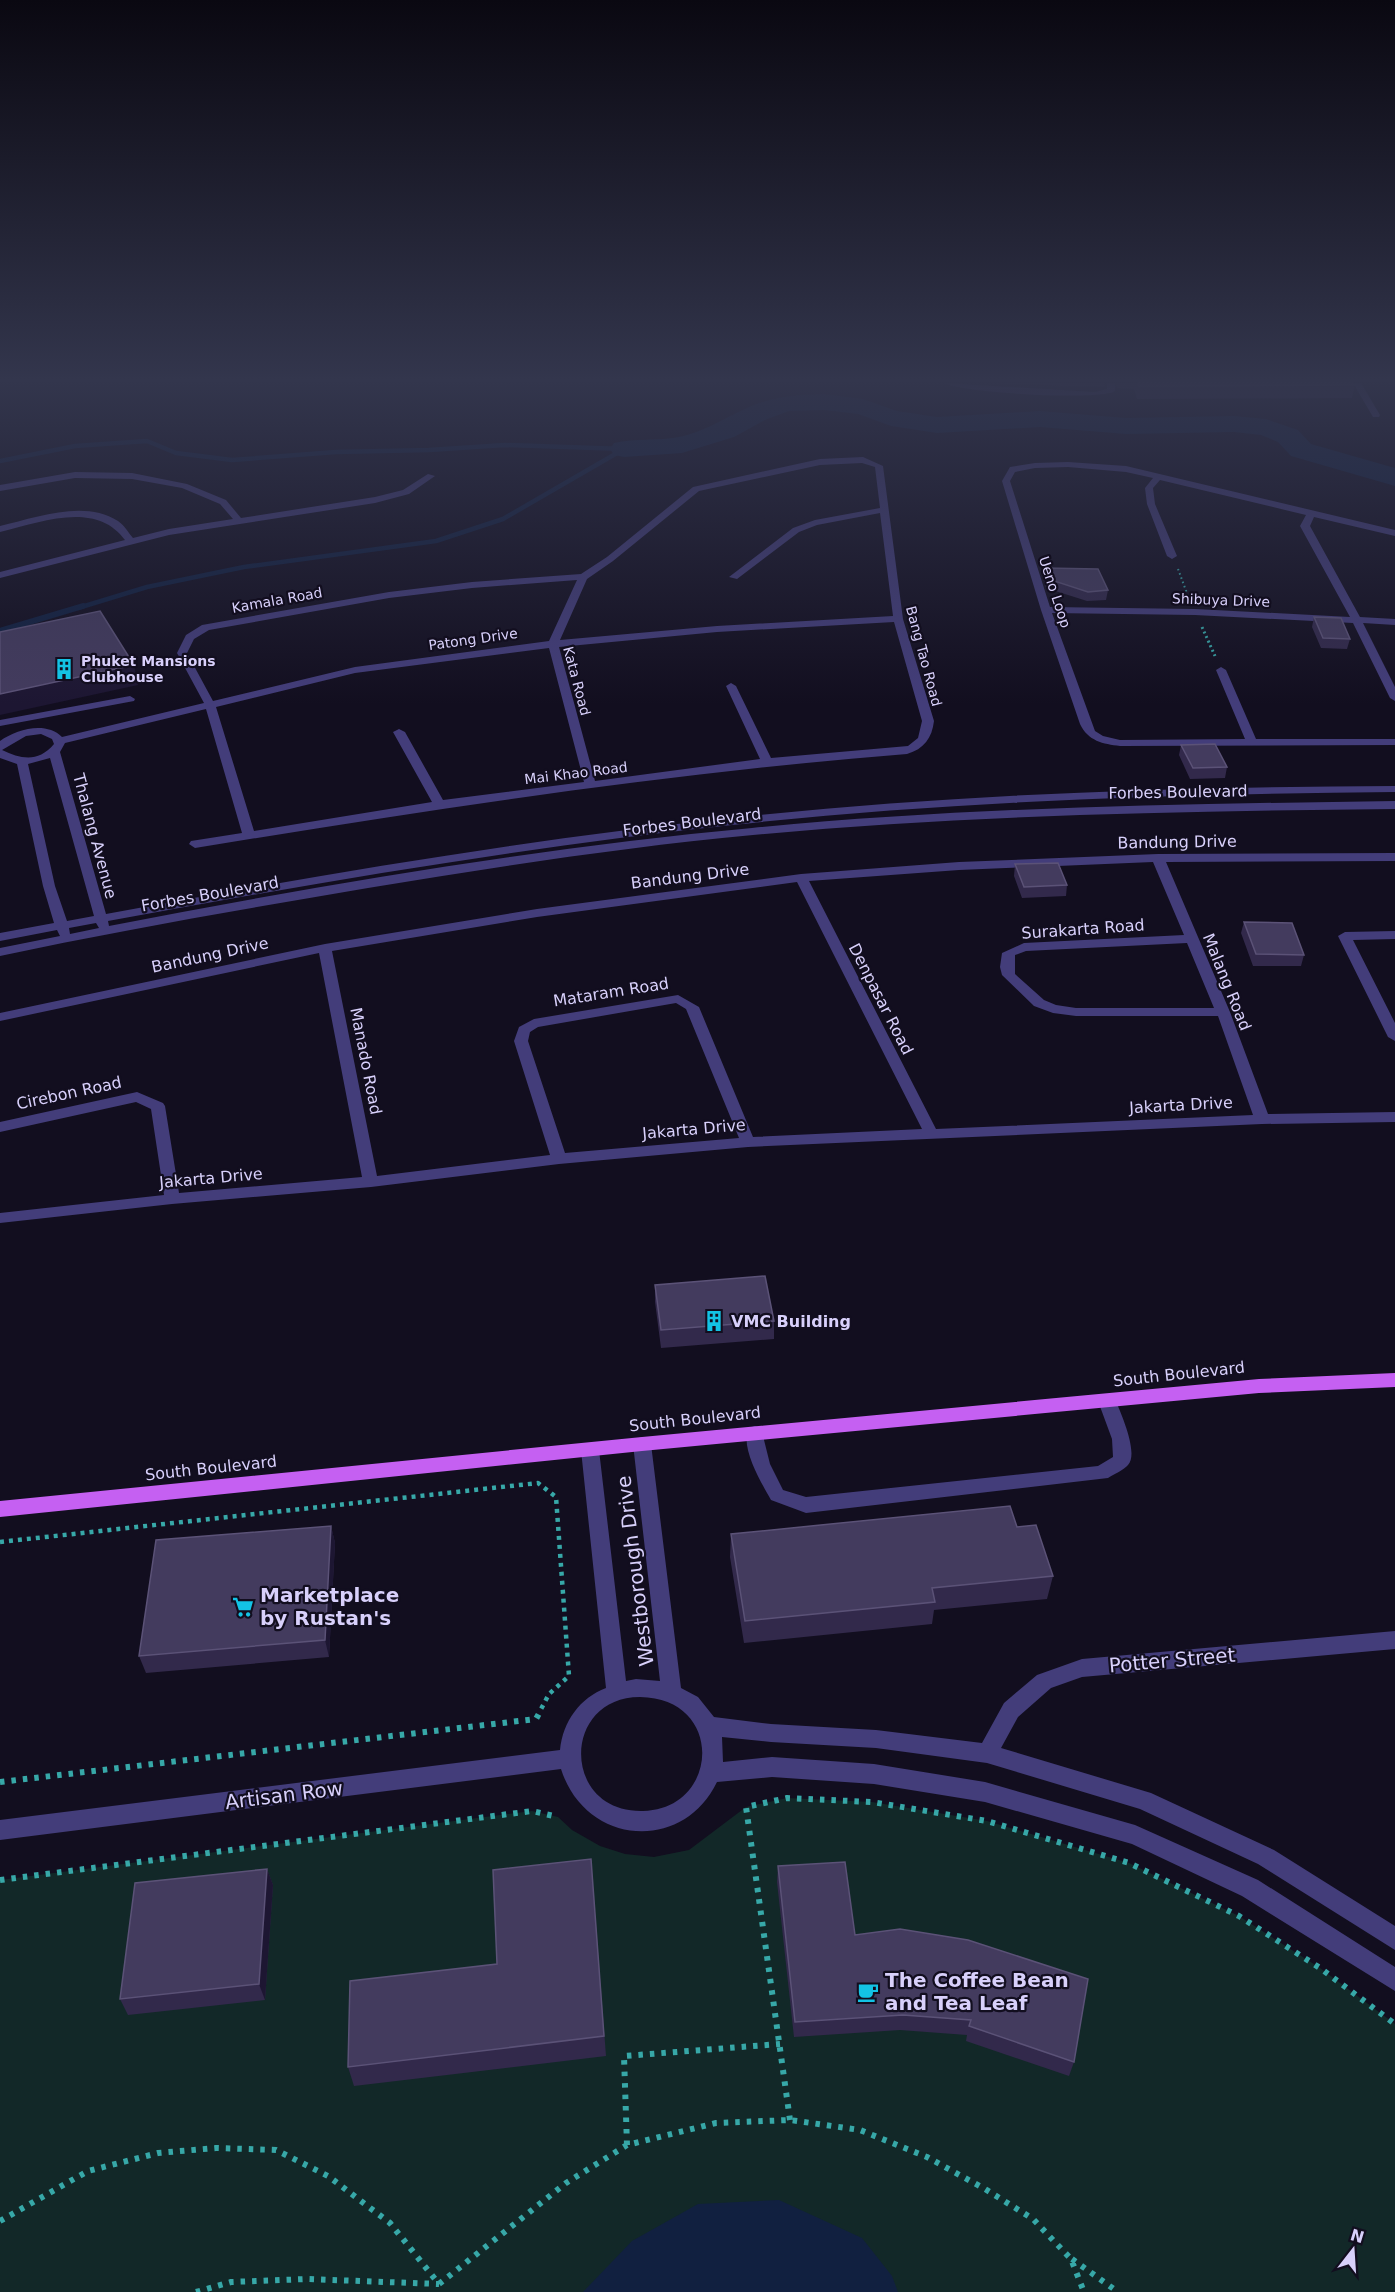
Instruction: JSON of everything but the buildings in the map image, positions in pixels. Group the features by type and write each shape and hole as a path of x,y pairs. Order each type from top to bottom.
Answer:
{"main road":[{"name":"South Boulevard","path":"0,1509 642,1444 1258,1386 1395,1380"}],"street":[{"path":"194,490 223,502 239,521"},
{"path":"0,575 130,541 375,500 409,490"},
{"name":"Bang Tao Road","path":"583,577 610,559 695,490"},
{"name":"Bang Tao Road","path":"882,490 898,619 928,721 927,734 921,744 907,751"},
{"name":"Ueno Loop","path":"1008,490 1046,610 1089,732 1098,738 1120,743 1395,742"},
{"path":"1149,490 1151,504 1172,556"},
{"name":"Ueno Loop","path":"1215,490 1395,533"},
{"path":"734,577 796,530 815,523 884,510"},
{"path":"0,529 48,518 80,514 102,517 116,524 130,541"},
{"path":"1311,514 1305,526 1356,619 1395,698"},
{"name":"Kata Road","path":"583,577 553,644 591,786"},
{"name":"Kamala Road","path":"249,835 210,705 182,653 190,637 206,627 389,596 472,585 583,577"},
{"name":"Shibuya Drive","path":"1046,610 1195,612 1395,622"},
{"name":"Patong Drive","path":"22,761 40,758 57,746 210,705 356,670 553,644 717,630 898,619"},
{"path":"1221,670 1252,742"},
{"path":"730,686 767,762"},
{"path":"0,723 130,699"},
{"path":"19,720 26,733"},
{"path":"0,747 9,739 26,733 44,732 57,737 57,746"},
{"path":"399,732 439,804"},
{"name":"Thalang Avenue","path":"57,746 102,923"},
{"name":"Mai Khao Road","path":"195,844 439,804 767,762 907,751"},
{"path":"0,753 7,759 22,761 48,886 63,932"},
{"name":"Forbes Boulevard","path":"0,952 63,932 102,923 432,862 598,837 736,821 1026,798 1277,790 1395,789"},
{"name":"Forbes Boulevard","path":"102,923 575,852 753,831 1023,811 1395,805"},
{"name":"Bandung Drive","path":"0,1017 325,948 537,913 801,878 959,866 1158,858 1395,857"},
{"name":"Malang Road","path":"1158,858 1223,1012 1262,1119"},
{"name":"Denpasar Road","path":"801,878 932,1135"},
{"name":"Forbes Boulevard","path":"0,937 63,932"},
{"path":"1395,935 1345,936 1395,1037"},
{"name":"Surakarta Road","path":"1192,939 1024,946 1009,953 1007,967 1009,975 1039,1003 1053,1009 1076,1012 1223,1012"},
{"name":"Manado Road","path":"325,948 371,1182"},
{"name":"Mataram Road","path":"559,1159 521,1041 524,1030 534,1023 678,999 692,1007 748,1142"},
{"name":"Cirebon Road","path":"0,1127 137,1097 158,1106 172,1199"},
{"name":"Jakarta Drive","path":"0,1218 172,1199 371,1182 559,1159 748,1142 1262,1119 1395,1117"},
{"path":"755,1433 761,1464 777,1496 806,1504 1102,1473 1122,1460 1121,1439 1107,1401"},
{"name":"Westborough Drive","path":"642,1444 672,1693"},
{"name":"Westborough Drive","path":"590,1450 617,1692"},
{"name":"Potter Street","path":"987,1753 1011,1710 1044,1681 1082,1668 1395,1640"},
{"path":"636,1688 654,1688 672,1693 700,1712 708,1726 714,1741 715,1757 711,1773 699,1794 681,1810 657,1820 632,1821 607,1814 587,1800 574,1781 568,1758 572,1737 581,1717 597,1702 617,1692 636,1688"},
{"path":"708,1726 876,1739 987,1753 1144,1800 1266,1857 1395,1939"},
{"name":"Artisan Row","path":"0,1830 568,1758"},
{"path":"711,1773 772,1767 874,1774 985,1792 1135,1835 1251,1888 1393,1975"}],"path":[{"path":"0,1542 538,1483 556,1497 569,1676 549,1694 536,1719 0,1782"},
{"path":"790,2120 746,1807 787,1798 872,1802 987,1821 1129,1863 1239,1916 1320,1968 1395,2024"},
{"path":"0,1880 532,1811 558,1817"},
{"path":"627,2145 624,2056 780,2044"},
{"path":"196,2292 231,2282 307,2279 439,2284 566,2183 627,2145 716,2123 790,2120 860,2130 927,2157 1033,2219 1071,2259 1118,2292"},
{"path":"0,2221 88,2171 98,2168 158,2153 216,2148 276,2150 328,2176 390,2223 439,2284"},
{"path":"1071,2259 1084,2292"}],"green space":[{"path":"787,1798 872,1802 987,1821 1129,1863 1239,1916 1320,1968 1395,2024 1395,2292 0,2292 0,1880 532,1811 558,1817 572,1830 600,1846 625,1854 654,1857 689,1850 746,1807"}],"water":[{"path":"779,2200 862,2238 892,2276 898,2292 583,2292 632,2241 698,2204"}],"waterway":[{"path":"78,608 147,587 244,567 436,541 503,519 553,490"},
{"path":"0,631 83,606"}],"place":[{"name":"Phuket Mansions Clubhouse","path":"64,669"},
{"name":"VMC Building","path":"714,1321"},
{"name":"Marketplace by Rustan's","path":"243,1607"},
{"name":"The Coffee Bean and Tea Leaf","path":"868,1992"}]}
